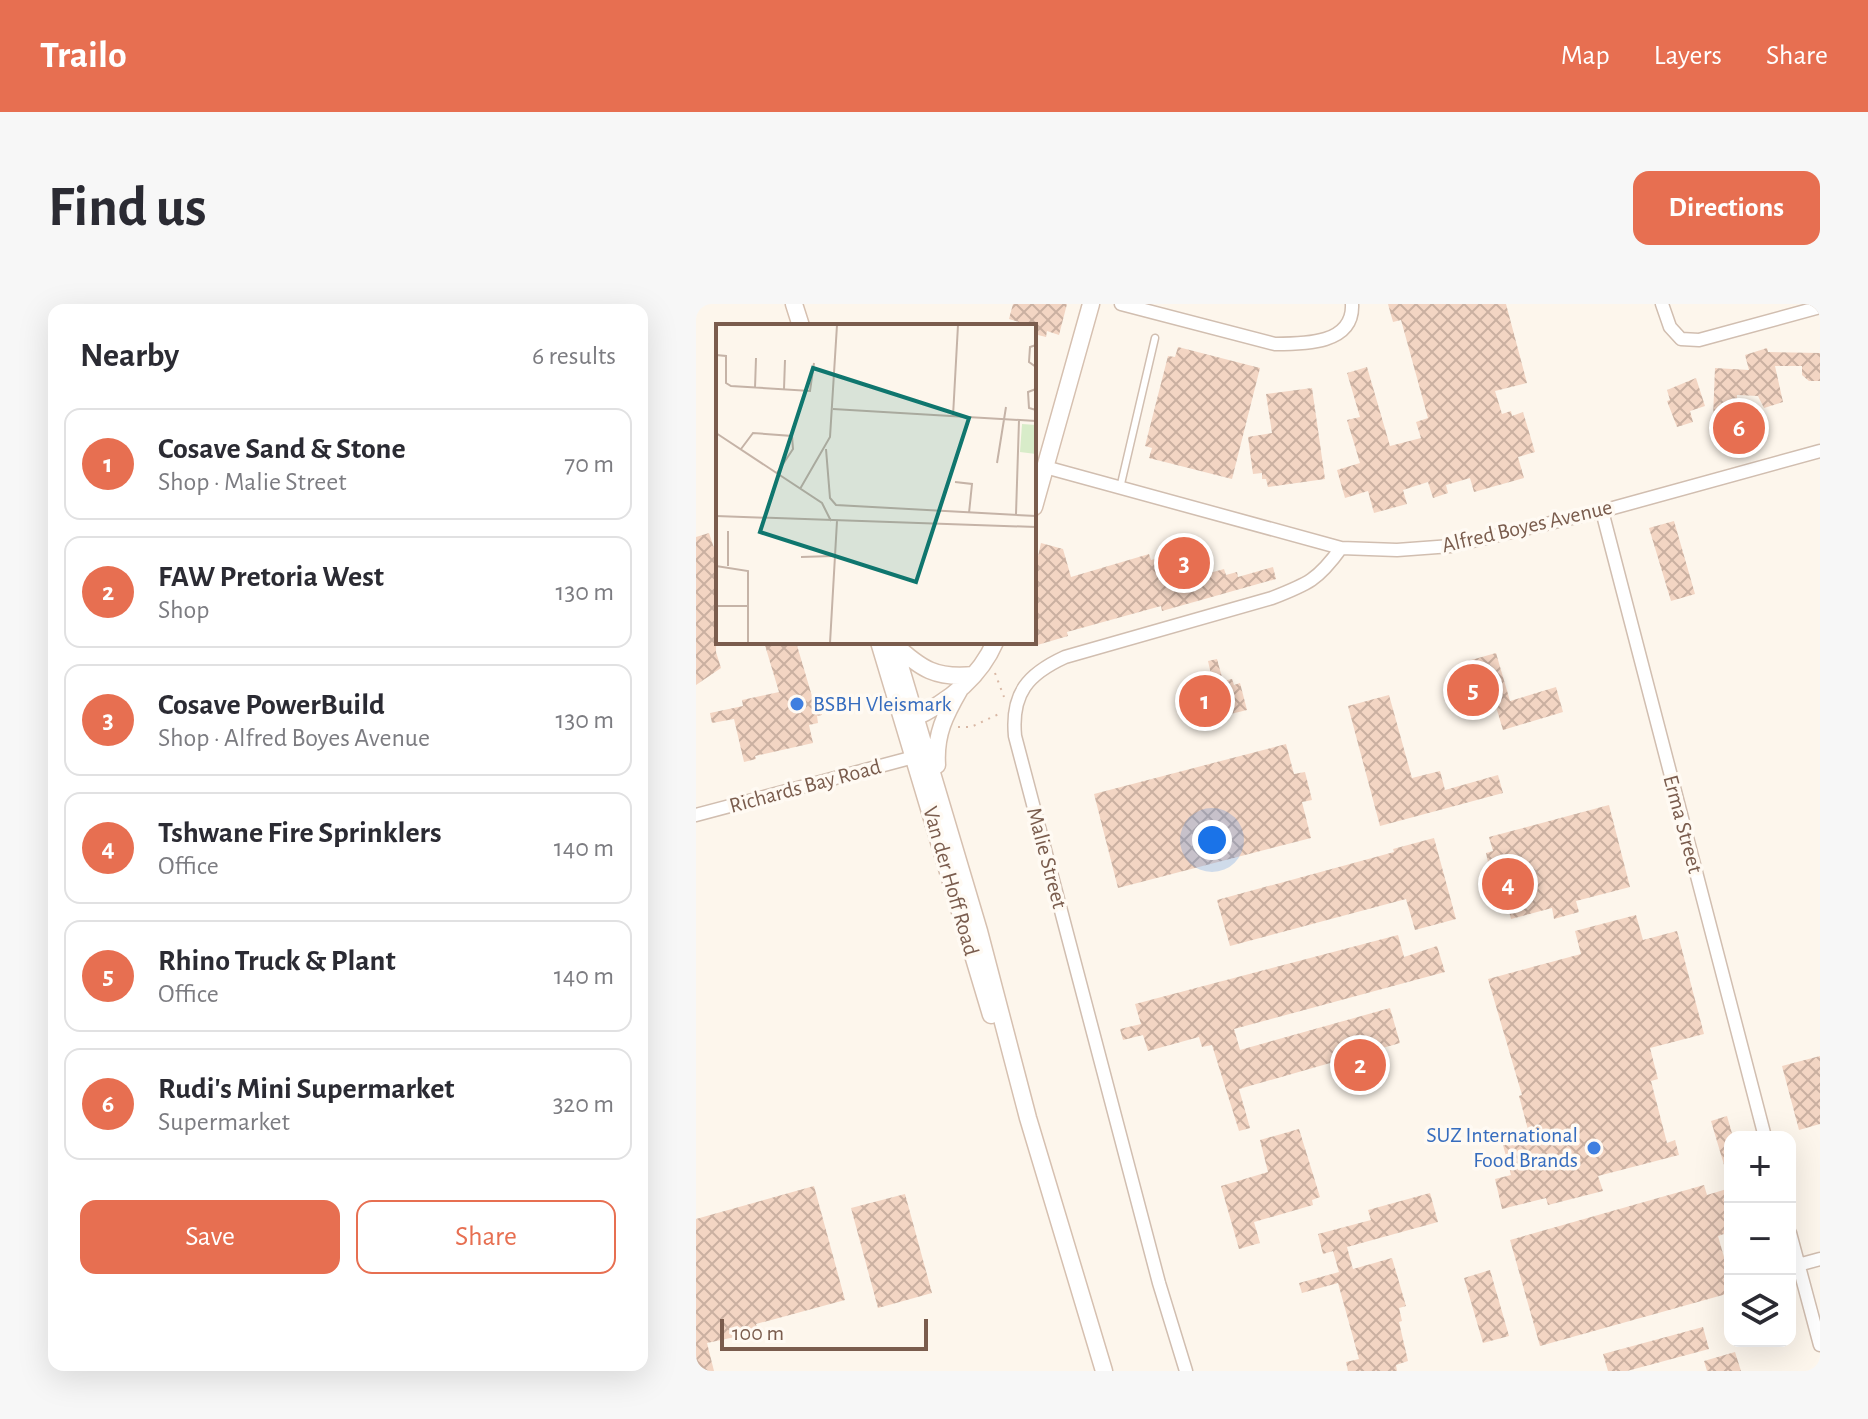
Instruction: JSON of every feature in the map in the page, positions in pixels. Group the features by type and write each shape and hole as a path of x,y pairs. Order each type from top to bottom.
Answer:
{"main road":[{"path":"785,304 791,324"},
{"path":"794,304 800,324"},
{"path":"1036,500 1091,304"},
{"name":"Van der Hoff Road","path":"880,644 946,822 979,931 1028,1118 1104,1371"},
{"name":"Van der Hoff Road","path":"893,644 910,720 914,757 993,1024 1028,1118"},
{"path":"895,644 923,669 950,676 974,675"},
{"path":"910,720 960,689 991,650"},
{"path":"946,822 936,746 939,727 960,689"}],"street":[{"path":"1121,304 1275,344 1295,344 1341,333 1350,321 1352,304"},
{"path":"1662,304 1670,327 1681,339 1711,338 1820,307"},
{"name":"Alfred Boyes Avenue","path":"1045,467 1341,548 1397,550 1451,546 1602,511 1820,451"},
{"name":"Erma Street","path":"1602,511 1763,1131"},
{"path":"1014,722 1017,700 1024,686 1042,667 1065,657 1305,586 1321,574 1341,548"},
{"name":"Malie Street","path":"1014,722 1129,1169 1186,1371"},
{"name":"Richards Bay Road","path":"696,815 914,757"},
{"path":"1796,1257 1820,1345"},
{"path":"1798,1265 1820,1259"}],"lane":[{"path":"1120,488 1155,338"},
{"path":"696,806 713,811"}],"path":[{"path":"991,650 1004,696"},
{"path":"939,727 971,727 1009,709 1014,722"}],"building":[{"path":"1013,304 1067,304 1059,335 1047,331 1046,337 1036,334 1036,324 1009,319"},
{"path":"1388,304 1506,304 1527,383 1495,391 1502,414 1511,411 1512,416 1523,412 1535,452 1518,457 1524,478 1474,492 1470,478 1446,485 1448,493 1433,498 1428,482 1403,490 1407,504 1374,513 1368,491 1345,498 1337,470 1360,463 1347,420 1360,417 1347,373 1367,367 1390,446 1421,438 1416,422 1428,418 1401,320 1393,322"},
{"path":"1178,347 1260,368 1232,479 1149,458 1152,448 1145,446 1168,356 1175,357"},
{"path":"1767,348 1768,352 1820,353 1820,381 1809,381 1802,375 1802,366 1775,366 1783,402 1764,408 1758,396 1737,395 1736,422 1766,425 1718,438 1713,418 1715,368 1749,370 1745,355"},
{"path":"1696,378 1705,406 1690,411 1693,422 1677,427 1667,401 1670,400 1667,390"},
{"path":"1312,388 1325,479 1268,487 1262,473 1253,474 1248,437 1272,433 1266,394"},
{"path":"1674,521 1695,594 1671,601 1649,528"},
{"path":"709,533 716,554 716,652 721,668 696,685 696,537"},
{"path":"1041,543 1063,549 1071,577 1149,554 1151,560 1155,559 1162,581 1172,578 1173,583 1224,569 1226,575 1237,572 1238,577 1273,567 1276,579 1162,611 1161,606 1067,632 1068,636 1034,646 1036,566"},
{"path":"765,644 797,644 814,703 819,702 822,715 817,716 818,723 809,725 813,743 755,756 756,759 744,762 734,719 712,723 710,713 743,706 742,700 779,692"},
{"path":"1496,653 1510,701 1556,687 1563,712 1503,730 1490,687 1473,693 1464,662"},
{"path":"1217,659 1223,681 1232,679 1234,685 1240,683 1247,710 1214,718 1212,709 1189,715 1182,692 1213,683 1208,661"},
{"path":"1389,695 1412,778 1440,771 1445,790 1498,775 1503,793 1380,826 1348,706"},
{"path":"1286,744 1294,774 1305,772 1312,800 1302,802 1311,838 1118,888 1094,794"},
{"path":"1609,805 1630,887 1576,901 1579,912 1554,919 1552,908 1511,919 1497,865 1489,867 1486,853 1493,851 1489,837"},
{"path":"1434,838 1456,919 1415,930 1406,899 1230,946 1217,900 1394,852 1393,849"},
{"path":"1636,915 1643,940 1677,931 1704,1034 1650,1048 1658,1079 1651,1081 1667,1143 1675,1140 1679,1155 1598,1176 1603,1191 1548,1205 1546,1198 1502,1209 1495,1179 1511,1175 1503,1145 1530,1137 1519,1096 1522,1095 1488,979 1581,954 1575,931"},
{"path":"1398,935 1404,957 1437,946 1445,972 1234,1029 1240,1050 1390,1008 1400,1043 1239,1089 1250,1128 1239,1131 1212,1045 1202,1047 1199,1037 1148,1051 1143,1035 1123,1040 1120,1029 1141,1024 1135,1004"},
{"path":"1820,1056 1820,1124 1799,1130 1782,1066"},
{"path":"1727,1116 1731,1131 1724,1131 1724,1165 1711,1121"},
{"path":"1299,1129 1320,1197 1312,1200 1313,1205 1254,1222 1260,1243 1239,1249 1221,1186 1268,1172 1260,1140"},
{"path":"1704,1185 1707,1195 1724,1190 1724,1234 1718,1236 1724,1257 1724,1295 1540,1346 1510,1240"},
{"path":"814,1186 845,1300 756,1324 758,1332 707,1343 714,1371 696,1371 696,1219"},
{"path":"1430,1193 1438,1222 1347,1247 1353,1269 1392,1258 1406,1306 1399,1308 1402,1321 1399,1322 1408,1361 1396,1365 1397,1371 1348,1371 1346,1362 1359,1359 1338,1283 1302,1293 1299,1283 1339,1272 1333,1251 1323,1254 1318,1234 1371,1220 1368,1210"},
{"path":"905,1194 932,1293 878,1308 851,1208"},
{"path":"1490,1270 1509,1336 1483,1343 1464,1278"},
{"path":"1703,1327 1709,1349 1627,1371 1608,1371 1603,1354"},
{"path":"1735,1352 1741,1371 1707,1371 1704,1361"}],"place":[{"name":"Rudi's Mini Supermarket","path":"1739,428"},
{"name":"Cosave PowerBuild","path":"1184,563"},
{"name":"Rhino Truck & Plant","path":"1473,690"},
{"name":"Cosave Sand & Stone","path":"1205,701"},
{"name":"BSBH Vleismark","path":"797,704"},
{"name":"Tshwane Fire Sprinklers","path":"1508,884"},
{"name":"FAW Pretoria West","path":"1360,1065"},
{"name":"SUZ International Food Brands","path":"1594,1148"}]}
